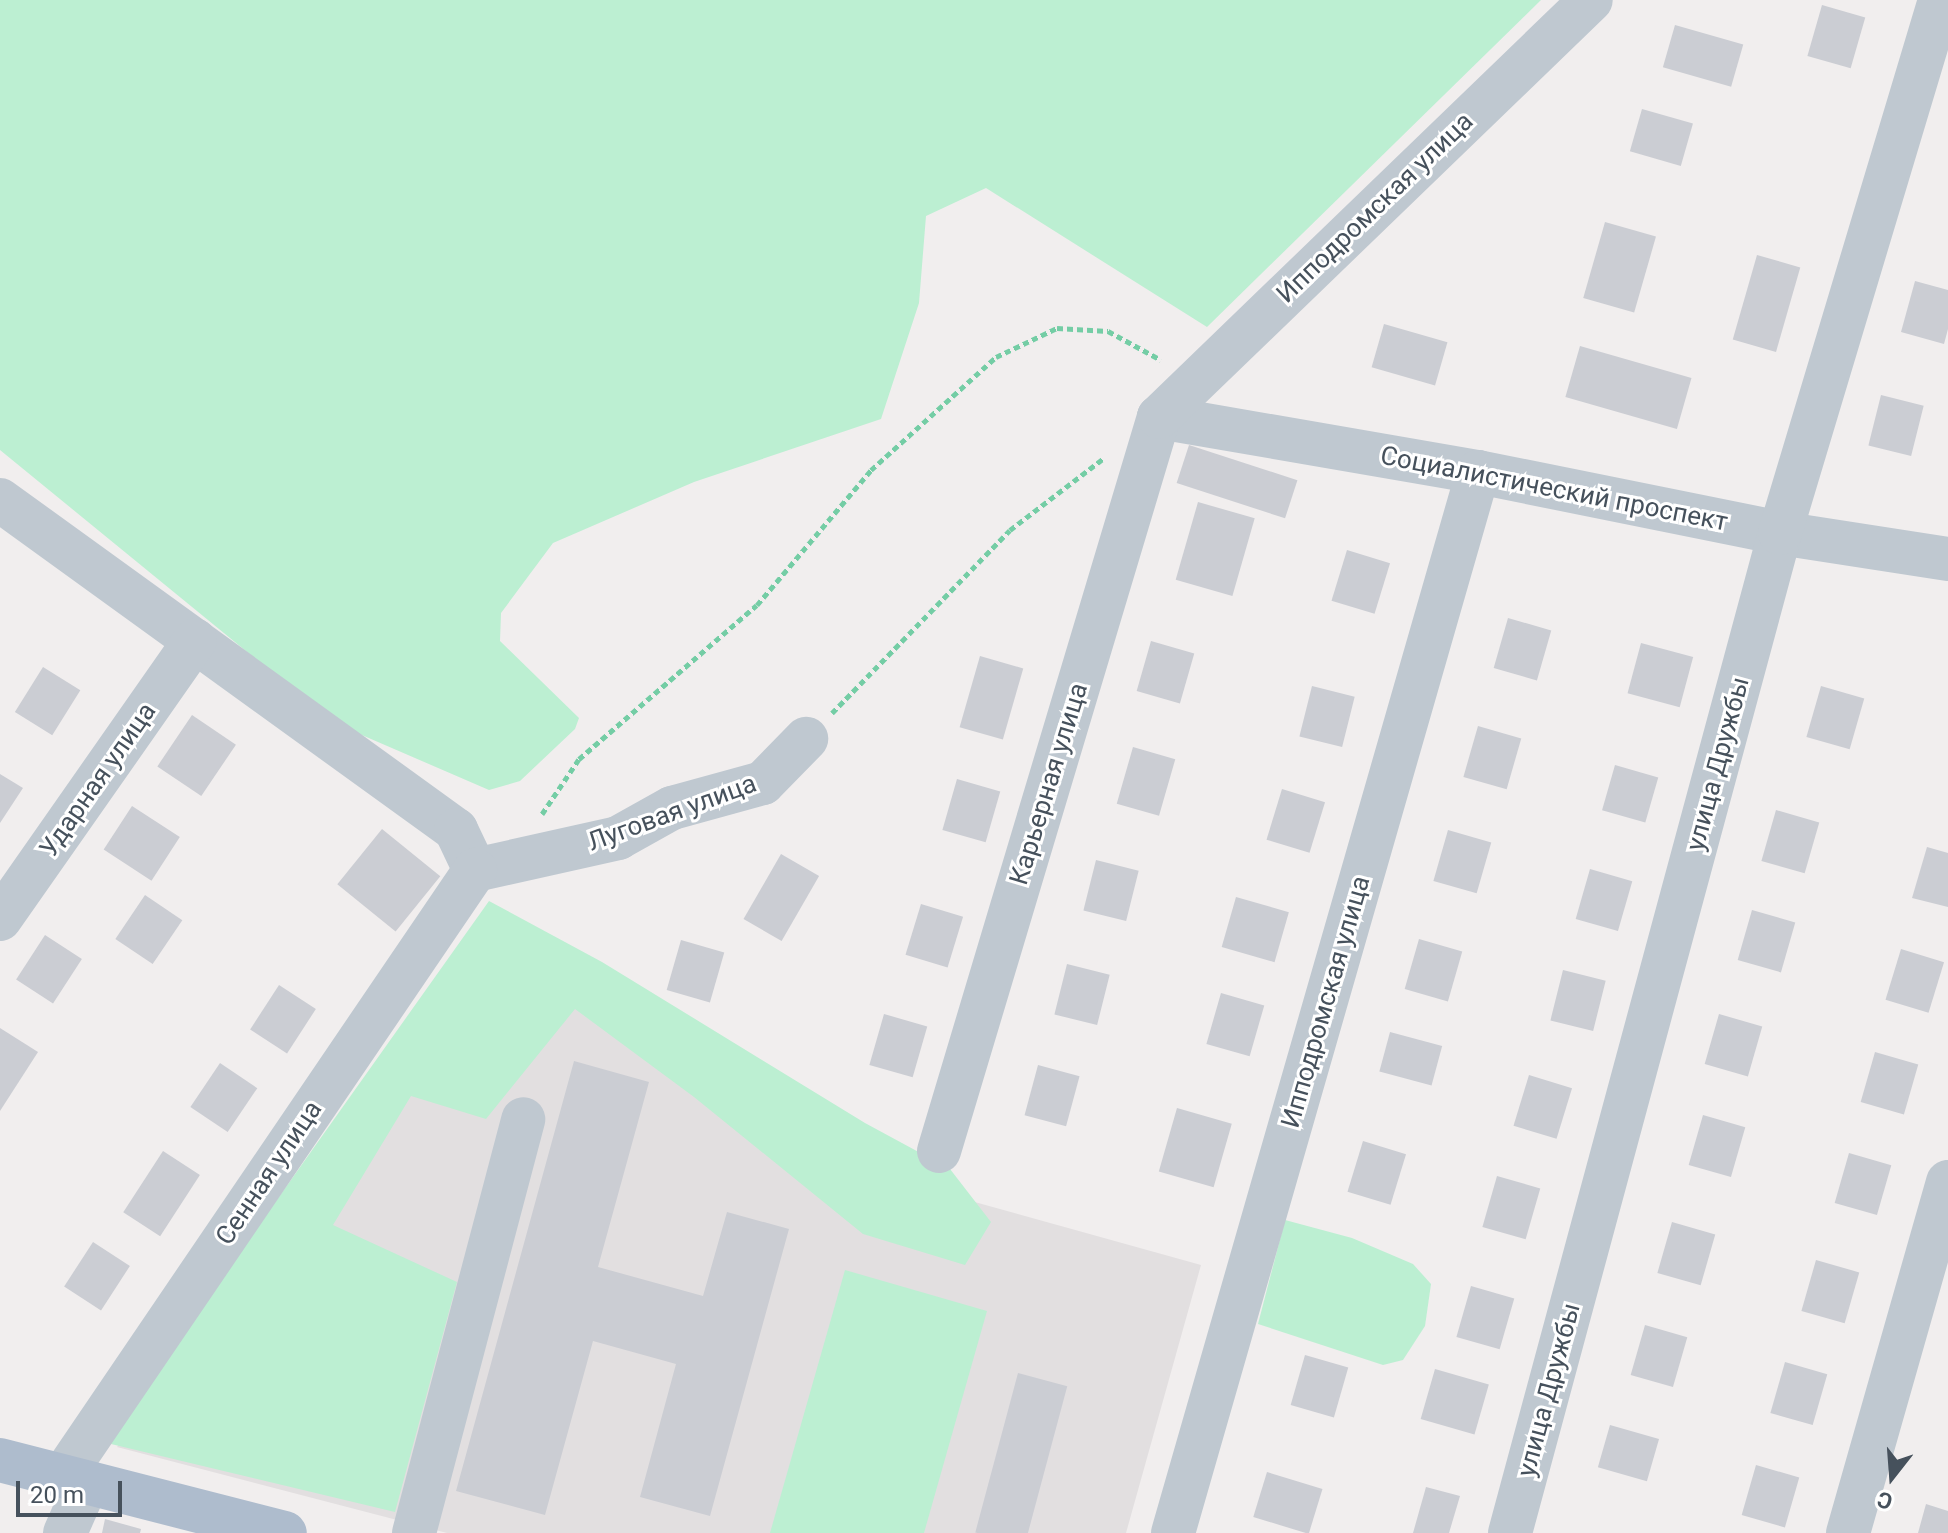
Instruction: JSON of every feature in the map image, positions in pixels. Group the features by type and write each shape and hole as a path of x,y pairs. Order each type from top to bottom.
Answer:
{"main road":[{"path":"0,1460 285,1533"}],"street":[{"name":"Ипподромская улица","path":"1159,417 1591,0"},
{"name":"улица Дружбы","path":"1510,1533 1780,533 1940,0"},
{"name":"Социалистический проспект","path":"1159,417 1478,472 1780,533 1948,559"},
{"name":"Карьерная улица","path":"939,1151 1159,417"},
{"name":"Ипподромская улица","path":"1173,1533 1478,472"},
{"path":"0,500 456,830 493,866"},
{"name":"Ударная улица","path":"0,919 195,641"},
{"name":"Луговая улица","path":"493,866 618,838 672,808 763,783 806,739"},
{"name":"Сенная улица","path":"65,1533 75,1479 493,866"},
{"path":"414,1533 523,1119"},
{"path":"1848,1533 1948,1182"}],"path":[{"path":"493,866 579,759 757,605 871,470 996,357 1057,328 1108,331 1197,380"},
{"path":"806,739 1010,530 1110,454"}],"shaded area":[{"path":"512,915 935,1191 1201,1265 1126,1533 447,1533 117,1447"}],"green space":[{"path":"0,0 1541,0 1207,327 986,188 926,216 919,303 881,419 694,482 553,543 501,613 500,641 579,718 575,729 520,781 489,790 334,723 0,450"},
{"path":"489,901 602,962 865,1123 950,1169 991,1222 965,1265 863,1234 694,1097 575,1009 486,1119 411,1096 333,1225 457,1282 395,1512 111,1444 114,1429"},
{"path":"1285,1220 1352,1238 1413,1264 1431,1284 1425,1326 1403,1360 1383,1365 1258,1324"},
{"path":"845,1270 987,1311 924,1533 770,1533"}],"building":[{"path":"1822,5 1865,17 1851,68 1807,56"},
{"path":"1675,25 1743,45 1731,87 1663,67"},
{"path":"1642,109 1693,124 1681,166 1630,151"},
{"path":"1605,222 1656,237 1634,313 1583,298"},
{"path":"1757,255 1800,267 1776,352 1733,340"},
{"path":"1915,281 1948,290 1948,329 1944,344 1901,332"},
{"path":"1384,324 1447,342 1435,385 1372,367"},
{"path":"1580,346 1692,378 1677,429 1565,397"},
{"path":"1881,395 1924,406 1911,456 1868,445"},
{"path":"1189,445 1297,480 1285,518 1177,483"},
{"path":"1198,502 1255,518 1232,596 1176,580"},
{"path":"1347,550 1390,563 1375,614 1332,601"},
{"path":"1508,618 1551,630 1537,680 1494,668"},
{"path":"1151,641 1194,653 1180,703 1137,691"},
{"path":"1641,643 1693,657 1680,707 1628,693"},
{"path":"980,656 1023,668 1003,740 960,727"},
{"path":"43,667 80,690 52,735 15,712"},
{"path":"1312,686 1355,697 1342,747 1299,736"},
{"path":"1821,686 1864,698 1850,749 1806,737"},
{"path":"192,715 236,745 201,796 157,766"},
{"path":"1478,726 1521,738 1507,789 1463,777"},
{"path":"1133,747 1175,759 1159,816 1117,804"},
{"path":"1615,765 1658,777 1645,823 1602,810"},
{"path":"0,774 23,788 0,823"},
{"path":"957,779 1000,791 986,842 942,830"},
{"path":"1282,789 1325,802 1310,853 1267,840"},
{"path":"132,806 180,837 151,881 104,850"},
{"path":"1776,810 1819,822 1805,873 1761,861"},
{"path":"382,829 440,876 396,931 337,884"},
{"path":"1448,830 1491,842 1477,893 1433,881"},
{"path":"1927,847 1948,853 1948,907 1912,898"},
{"path":"781,854 819,876 782,941 744,919"},
{"path":"1096,860 1139,871 1126,921 1083,910"},
{"path":"1590,869 1632,881 1618,931 1576,919"},
{"path":"145,895 182,920 153,964 115,939"},
{"path":"1236,897 1289,912 1275,962 1222,947"},
{"path":"921,904 963,917 948,968 906,955"},
{"path":"1752,910 1795,922 1781,972 1738,960"},
{"path":"45,935 82,959 53,1003 16,979"},
{"path":"1419,939 1462,951 1448,1001 1405,989"},
{"path":"681,940 724,952 710,1002 667,990"},
{"path":"1901,949 1944,962 1929,1013 1886,1000"},
{"path":"1067,964 1110,975 1097,1025 1054,1014"},
{"path":"1563,970 1606,981 1593,1031 1550,1020"},
{"path":"279,985 316,1009 287,1053 250,1029"},
{"path":"1221,993 1264,1005 1250,1056 1206,1044"},
{"path":"884,1014 927,1026 913,1077 869,1065"},
{"path":"1719,1014 1762,1026 1748,1076 1705,1064"},
{"path":"0,1028 38,1052 0,1111"},
{"path":"1390,1032 1442,1046 1432,1086 1379,1072"},
{"path":"1875,1052 1918,1064 1904,1114 1861,1102"},
{"path":"574,1061 649,1082 598,1267 703,1296 727,1212 789,1229 710,1516 640,1497 676,1364 593,1341 545,1515 456,1491"},
{"path":"220,1063 257,1088 228,1132 190,1107"},
{"path":"1038,1065 1080,1076 1066,1126 1025,1115"},
{"path":"1529,1075 1572,1088 1557,1139 1514,1126"},
{"path":"1177,1108 1232,1124 1214,1187 1159,1171"},
{"path":"1703,1115 1745,1127 1731,1177 1689,1165"},
{"path":"1363,1141 1406,1154 1391,1205 1348,1192"},
{"path":"163,1151 200,1175 160,1236 123,1212"},
{"path":"1849,1153 1891,1165 1877,1215 1835,1203"},
{"path":"1497,1176 1540,1188 1526,1239 1482,1227"},
{"path":"1672,1222 1715,1234 1701,1285 1657,1273"},
{"path":"93,1242 130,1266 101,1310 64,1286"},
{"path":"1816,1260 1859,1272 1845,1323 1801,1311"},
{"path":"1471,1286 1514,1298 1500,1349 1456,1337"},
{"path":"1645,1325 1687,1337 1673,1387 1631,1375"},
{"path":"1305,1355 1348,1367 1334,1417 1291,1405"},
{"path":"1785,1362 1827,1374 1813,1425 1770,1413"},
{"path":"1435,1369 1489,1384 1474,1434 1421,1419"},
{"path":"1018,1373 1067,1386 1028,1533 975,1532"},
{"path":"1610,1425 1659,1439 1647,1481 1598,1467"},
{"path":"1756,1465 1799,1477 1785,1527 1742,1515"},
{"path":"1267,1472 1322,1489 1309,1533 1253,1517"},
{"path":"1426,1487 1460,1496 1449,1533 1413,1533"},
{"path":"1926,1504 1948,1511 1948,1533 1918,1533"},
{"path":"105,1519 141,1529 140,1533 102,1533"}]}
